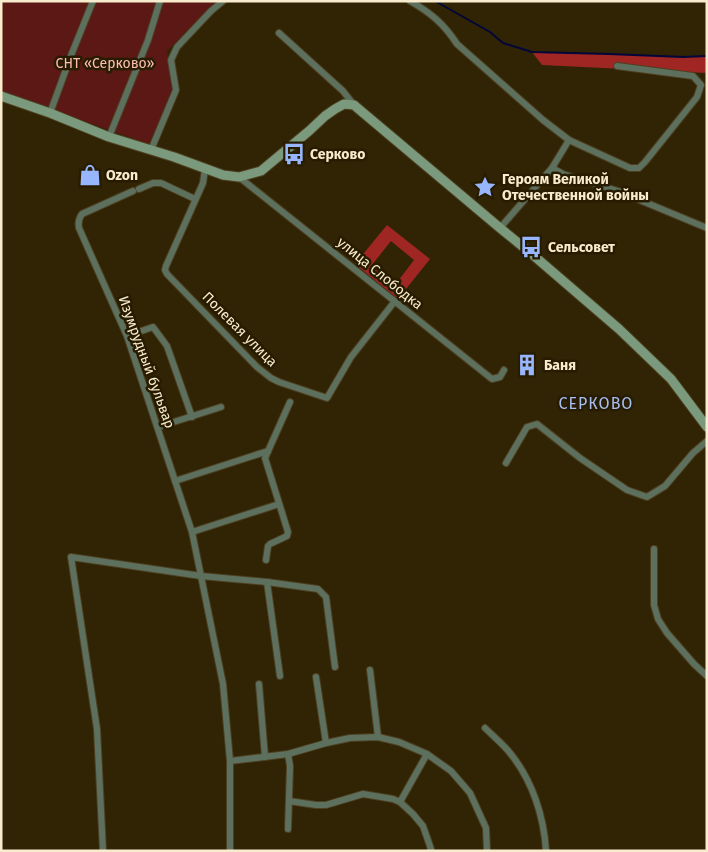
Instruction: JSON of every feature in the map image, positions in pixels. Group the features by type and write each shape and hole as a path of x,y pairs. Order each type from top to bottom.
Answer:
{"main road":[{"path":"1,96 109,137 223,175 239,177 261,171 335,109 344,104 354,105 534,255 619,329 671,379 707,427"}],"street":[{"path":"50,114 93,1"},
{"path":"109,137 148,40 160,1"},
{"path":"151,150 176,90 171,60 177,47 223,1"},
{"path":"410,1 427,11 449,31 457,44 543,120 569,140 630,168 639,168 645,162 697,97 707,88"},
{"path":"279,33 343,91 354,105"},
{"path":"617,66 693,76 701,85 697,97"},
{"path":"500,228 552,168 569,140"},
{"path":"552,168 563,174 618,191 707,228"},
{"name":"Полевая улица","path":"205,169 203,183 165,270 257,367 271,378 327,398 351,357 395,301"},
{"name":"улица Слободка","path":"239,177 492,379 500,377 504,370"},
{"name":"Изумрудный бульвар","path":"195,199 161,183 153,183 82,214 78,224 127,336 192,532 223,684 230,761 230,851"},
{"path":"127,336 153,328 167,346 192,417"},
{"path":"266,560 268,546 287,536 288,532 265,458 290,402"},
{"path":"158,427 221,407"},
{"path":"506,463 527,427 537,424 580,458 627,490 647,497 666,486 694,453 707,441"},
{"path":"175,481 268,451"},
{"path":"192,532 279,504"},
{"path":"654,549 654,605 658,619 667,634 707,676"},
{"path":"104,851 97,729 72,557 200,576 267,582 318,590 326,597 335,666"},
{"path":"267,582 280,676"},
{"path":"370,670 378,737"},
{"path":"316,677 326,743"},
{"path":"259,684 265,757"},
{"path":"485,728 510,752 529,782 541,814 546,851"},
{"path":"230,761 288,754 350,738 378,737 399,742 427,754 450,771 470,793 486,828 487,851"},
{"path":"288,754 290,766 288,829"},
{"path":"400,802 427,754"},
{"path":"289,800 316,805 363,794 385,797 400,802 423,826 430,850"}],"green space":[{"name":"СНТ «Серково»","path":"1,1 216,1 167,51 172,93 149,144 1,92"}],"shaded area":[{"path":"532,52 683,57 707,56 707,73 542,65"},
{"path":"387,225 430,259 398,299 355,264","holes":["391,241 414,260 395,285 371,266"]}],"waterway":[{"path":"435,1 490,32 503,43 532,52 683,57 707,56"}],"place":[{"name":"Серково","path":"294,154"},
{"name":"Ozon","path":"90,175"},
{"name":"Героям Великой Отечественной войны","path":"485,187"},
{"name":"Сельсовет","path":"531,247"},
{"name":"Баня","path":"527,365"}],"district":[{"name":"СЕРКОВО","path":"596,403"}]}
